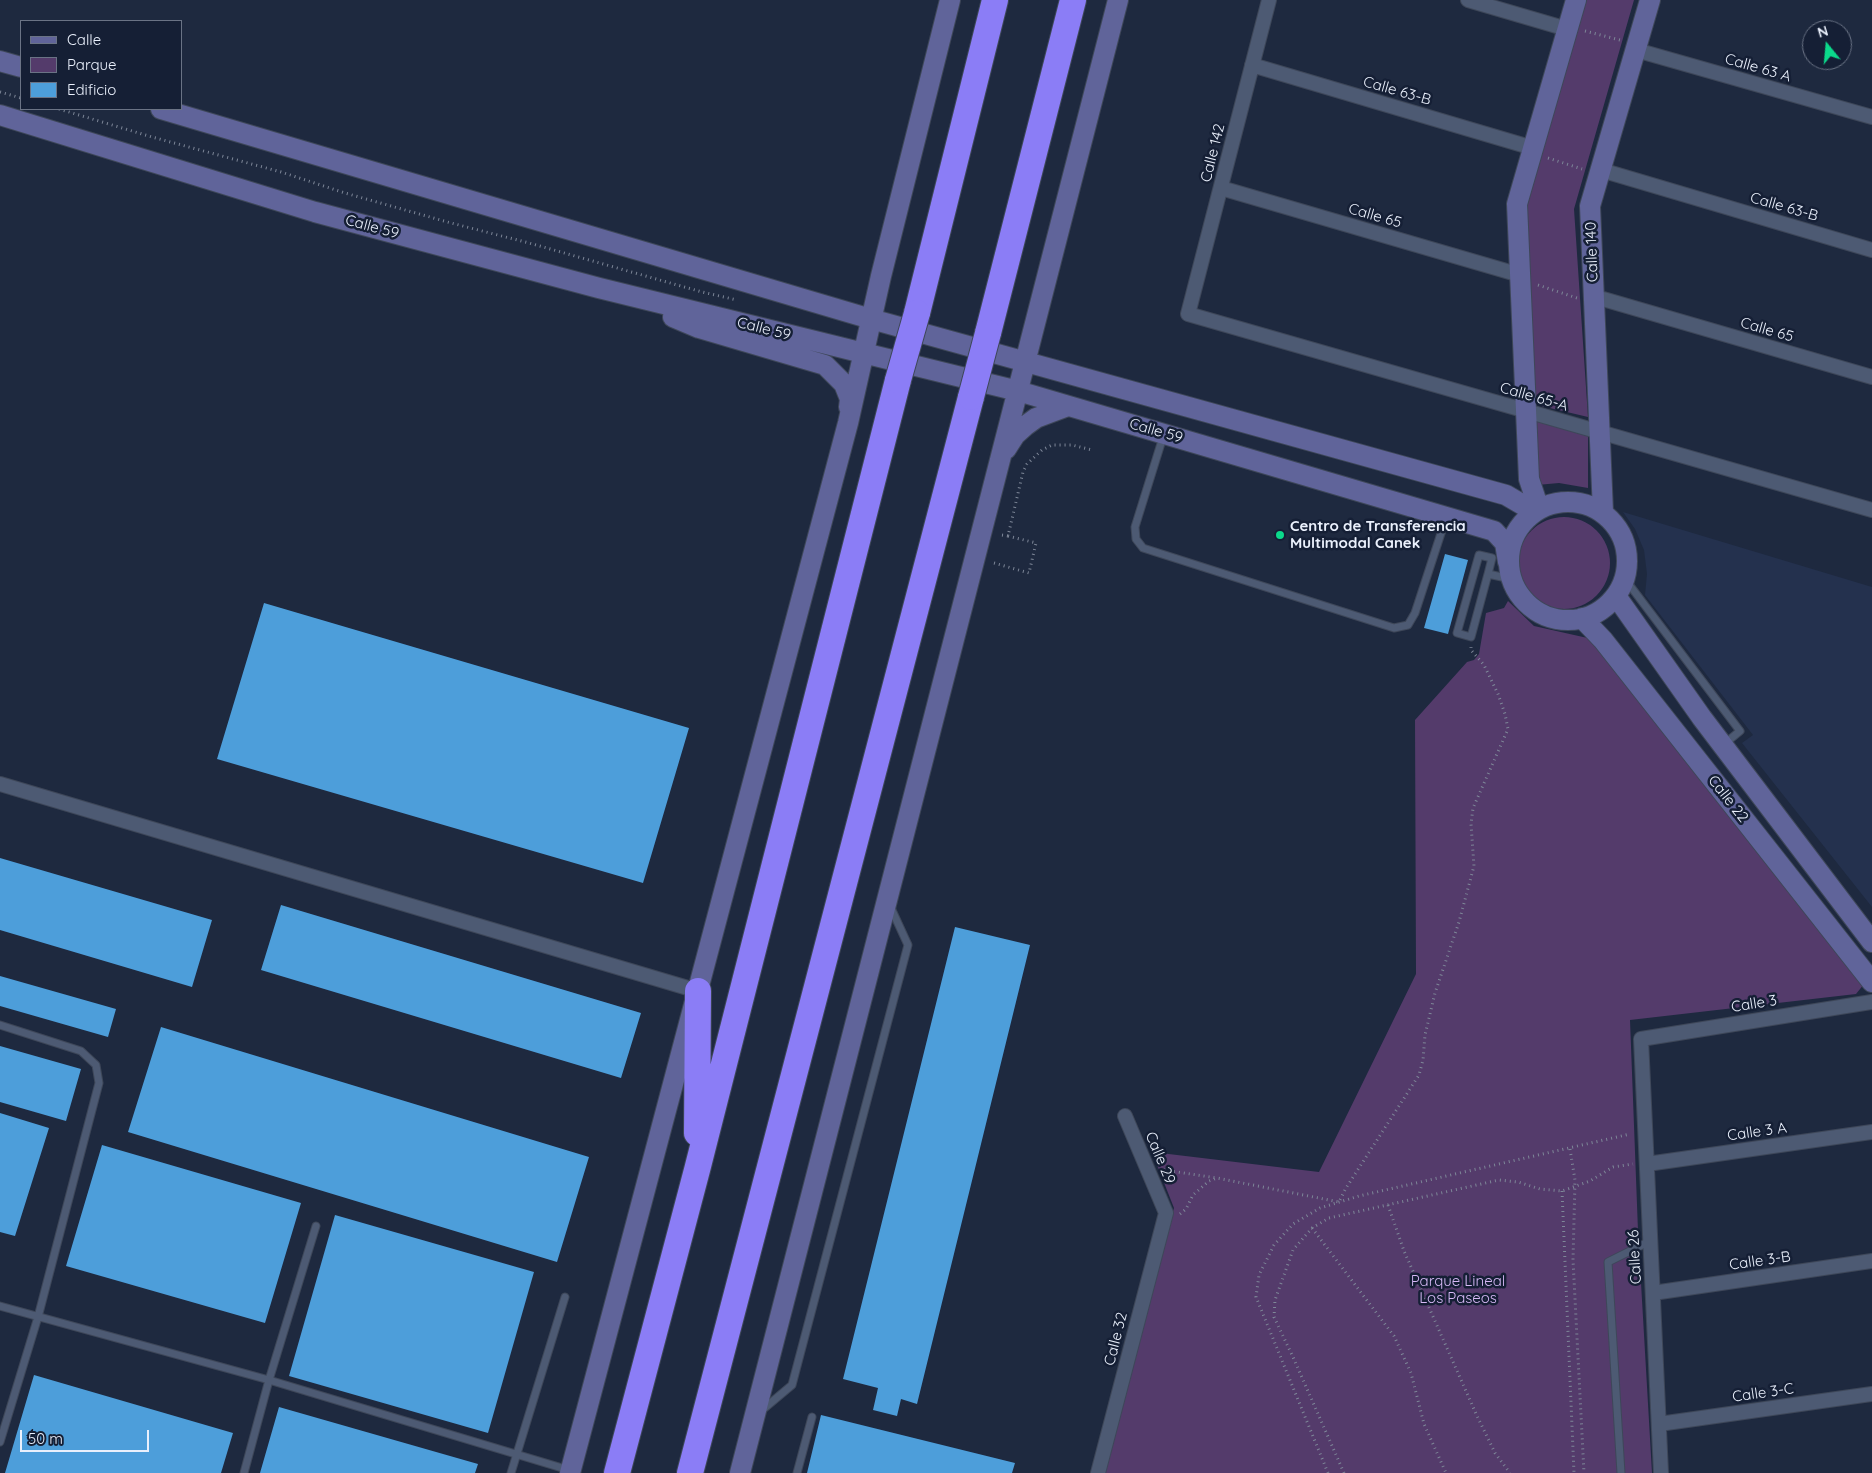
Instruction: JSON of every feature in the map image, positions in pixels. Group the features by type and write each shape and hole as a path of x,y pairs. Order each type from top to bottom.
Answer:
{"highway":[{"path":"617,1473 697,1170 995,0"},
{"path":"693,1465 1073,0"},
{"path":"697,1170 698,991"}],"main road":[{"path":"571,1472 848,423 950,0"},
{"path":"740,1473 1118,0"},
{"path":"1537,510 1529,480 1526,412 1525,279 1517,204 1537,152 1572,29 1576,0"},
{"name":"Calle 140","path":"1603,512 1600,432 1588,299 1590,206 1594,170 1631,46 1650,0"},
{"path":"0,61 20,67"},
{"path":"164,110 872,319 1506,495 1537,510"},
{"name":"Calle 59","path":"0,115 314,212 598,288 1018,391 1494,531 1505,543 1510,570"},
{"path":"598,288 699,328 825,365 844,384 850,399 848,423"},
{"path":"1000,457 1015,435 1025,426 1036,418 1068,406"},
{"path":"1571,501 1588,505 1603,512 1616,526 1625,542 1628,561 1620,588 1601,610 1582,618 1564,620 1547,616 1532,608 1519,595 1510,570 1511,542 1520,525 1537,510 1554,503 1571,501"},
{"name":"Calle 22","path":"1620,588 1723,745 1872,942"},
{"name":"Calle 22","path":"1582,618 1604,640 1872,982"}],"street":[{"name":"Calle 142","path":"1188,314 1269,0"},
{"path":"1468,0 1572,29"},
{"name":"Calle 63 A","path":"1631,46 1872,117"},
{"name":"Calle 63-B","path":"1252,65 1537,152"},
{"name":"Calle 63-B","path":"1594,170 1872,250"},
{"name":"Calle 65","path":"1221,188 1525,279"},
{"name":"Calle 65","path":"1588,299 1604,299 1872,377"},
{"name":"Calle 65-A","path":"1188,314 1872,510"},
{"path":"0,784 698,991"},
{"name":"Calle 3","path":"1642,1039 1872,1002"},
{"name":"Calle 26","path":"1642,1039 1662,1473"},
{"name":"Calle 29","path":"1125,1116 1165,1217"},
{"name":"Calle 3 A","path":"1647,1162 1872,1132"},
{"name":"Calle 32","path":"1098,1473 1165,1217"},
{"name":"Calle 3-B","path":"1653,1293 1872,1261"},
{"name":"Calle 3-C","path":"1659,1424 1872,1394"}],"lane":[{"path":"1164,434 1135,527 1136,539 1143,548 1394,628 1408,624 1415,613 1446,517"},
{"path":"1479,555 1492,558 1488,574 1471,637 1457,633 1479,555"},
{"path":"1488,574 1510,570"},
{"path":"755,1416 792,1385 908,945 888,901"},
{"path":"0,1025 81,1051 96,1065 100,1083 38,1317 0,1442"},
{"path":"244,1473 269,1380 316,1226"},
{"path":"1621,1473 1608,1262 1651,1241"},
{"path":"511,1473 565,1297"},
{"path":"0,1306 269,1380 571,1472"},
{"path":"797,1473 812,1417"}],"path":[{"path":"1572,29 1631,46"},
{"path":"0,92 20,98"},
{"path":"62,110 441,220 529,242 702,292 739,300"},
{"path":"1537,152 1594,170"},
{"path":"1525,279 1588,299"},
{"path":"1008,536 1023,472 1033,457 1052,445 1072,444 1092,450"},
{"path":"994,563 1029,573 1036,543 1002,535"},
{"path":"1339,1202 1346,1188 1419,1076 1423,1060 1425,1035 1435,993 1459,922 1474,866 1471,824 1473,808 1508,729 1498,694 1484,665 1471,650 1471,637"},
{"path":"1328,1473 1256,1297 1259,1275 1274,1246 1294,1224 1320,1208 1369,1193 1646,1131"},
{"path":"1570,1148 1575,1186 1573,1260 1584,1473"},
{"path":"1344,1473 1274,1318 1275,1300 1293,1250 1312,1228 1329,1218 1499,1180 1518,1182 1540,1189 1562,1191 1590,1181 1613,1167 1647,1162"},
{"path":"1147,1168 1218,1178 1339,1202"},
{"path":"1165,1217 1175,1218 1186,1209 1193,1195 1209,1181 1218,1178"},
{"path":"1562,1191 1574,1473"},
{"path":"1388,1205 1404,1251 1477,1416 1495,1453 1510,1473"},
{"path":"1312,1228 1394,1336 1411,1373 1424,1424 1446,1473"}],"shaded area":[{"path":"1623,512 1872,587 1872,907 1742,743 1753,735 1645,595 1647,574 1644,550 1635,529"}],"green space":[{"path":"1582,0 1634,0 1574,209 1588,417 1533,404 1524,204"},
{"path":"1535,420 1588,436 1588,488 1559,483 1537,485"},
{"path":"1555,517 1573,517 1590,524 1603,537 1610,554 1610,572 1603,589 1590,602 1573,609 1555,609 1538,602 1525,589 1518,572 1518,554 1525,537 1538,524"},
{"name":"Parque Lineal Los Paseos","path":"1508,601 1534,626 1592,639 1864,984 1856,994 1630,1020 1638,1231 1652,1473 1098,1473 1174,1208 1152,1152 1319,1172 1416,974 1415,720 1467,662 1474,660 1479,654 1486,613 1504,608"}],"building":[{"path":"1445,554 1468,560 1448,634 1424,628"},
{"path":"264,603 689,728 643,883 217,759"},
{"path":"0,858 212,920 192,987 0,930"},
{"path":"281,905 641,1013 621,1078 261,970"},
{"path":"955,927 1030,945 917,1404 901,1399 897,1416 873,1410 878,1388 843,1379"},
{"path":"0,976 116,1009 108,1037 0,1006"},
{"path":"161,1027 589,1157 557,1262 128,1132"},
{"path":"0,1046 81,1069 66,1121 0,1102"},
{"path":"0,1113 49,1128 15,1236 0,1232"},
{"path":"102,1145 301,1203 265,1323 66,1266"},
{"path":"335,1215 534,1272 488,1433 289,1376"},
{"path":"34,1375 233,1433 221,1473 5,1473"},
{"path":"279,1407 478,1464 475,1473 260,1473"},
{"path":"821,1415 1015,1463 1012,1473 807,1473"}],"place":[{"name":"Centro de Transferencia Multimodal Canek","path":"1280,535"}]}
